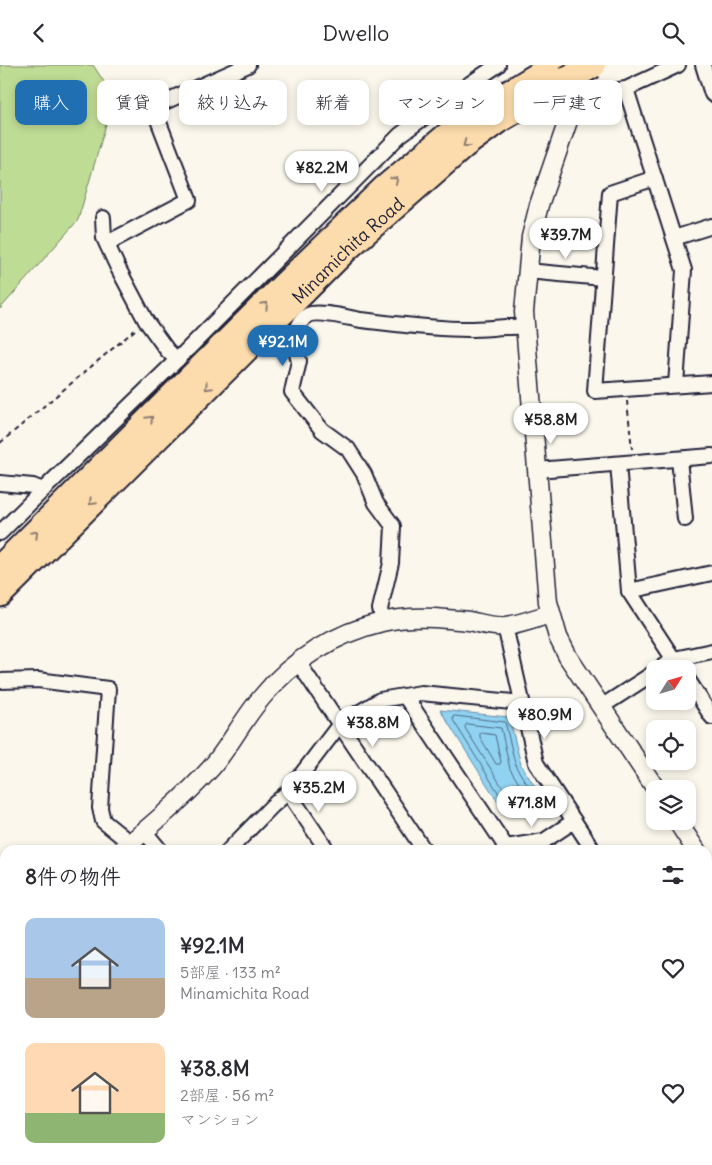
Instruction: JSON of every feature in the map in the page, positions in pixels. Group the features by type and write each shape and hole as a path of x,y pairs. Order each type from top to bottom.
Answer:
{"highway":[{"name":"Minamichita Road","path":"0,569 284,285 385,188 488,106 575,77"},
{"name":"Minamichita Road","path":"0,594 348,247 463,146 498,121 575,77"}],"street":[{"path":"108,246 115,239 188,200 153,107 248,65"},
{"path":"0,533 177,360 400,135 498,65"},
{"path":"650,780 568,657 558,637 550,614 524,312 531,237 575,77 604,92 626,89 678,65"},
{"path":"703,65 712,94"},
{"path":"626,89 684,270 676,385"},
{"path":"655,178 610,193 595,391 712,383"},
{"path":"104,218 104,238 146,321 167,350 177,360"},
{"path":"674,238 712,225"},
{"path":"527,271 603,278"},
{"path":"382,622 380,609 391,563 393,526 376,503 364,474 348,449 318,425 292,392 299,361 297,356 298,327 301,321 309,314 332,315 426,328 525,327"},
{"path":"537,470 712,456"},
{"path":"679,459 685,519"},
{"path":"618,464 629,591 674,660"},
{"path":"0,483 33,486 43,490"},
{"path":"629,591 712,573"},
{"path":"127,845 196,785 228,746 261,697 280,677 318,649 342,636 382,622 420,617 439,617 506,626 550,614"},
{"path":"506,626 536,763 590,845"},
{"path":"688,660 712,651"},
{"path":"298,662 421,845"},
{"path":"601,707 646,678"},
{"path":"0,681 38,680 108,689 100,807 103,821 125,845"},
{"path":"696,692 712,717"},
{"path":"234,845 288,792 340,724 380,700 421,693 522,703"},
{"path":"405,695 501,845"},
{"path":"288,792 324,845"},
{"path":"524,845 544,841 574,821"},
{"path":"683,830 693,845"},
{"path":"144,831 156,845"}],"path":[{"path":"0,443 146,321"},
{"path":"626,389 633,463"}],"green space":[{"path":"0,65 93,65 103,80 97,80 97,125 106,125 78,220 0,309"}],"water":[{"path":"440,710 508,717 521,765 537,790 503,810"}]}
